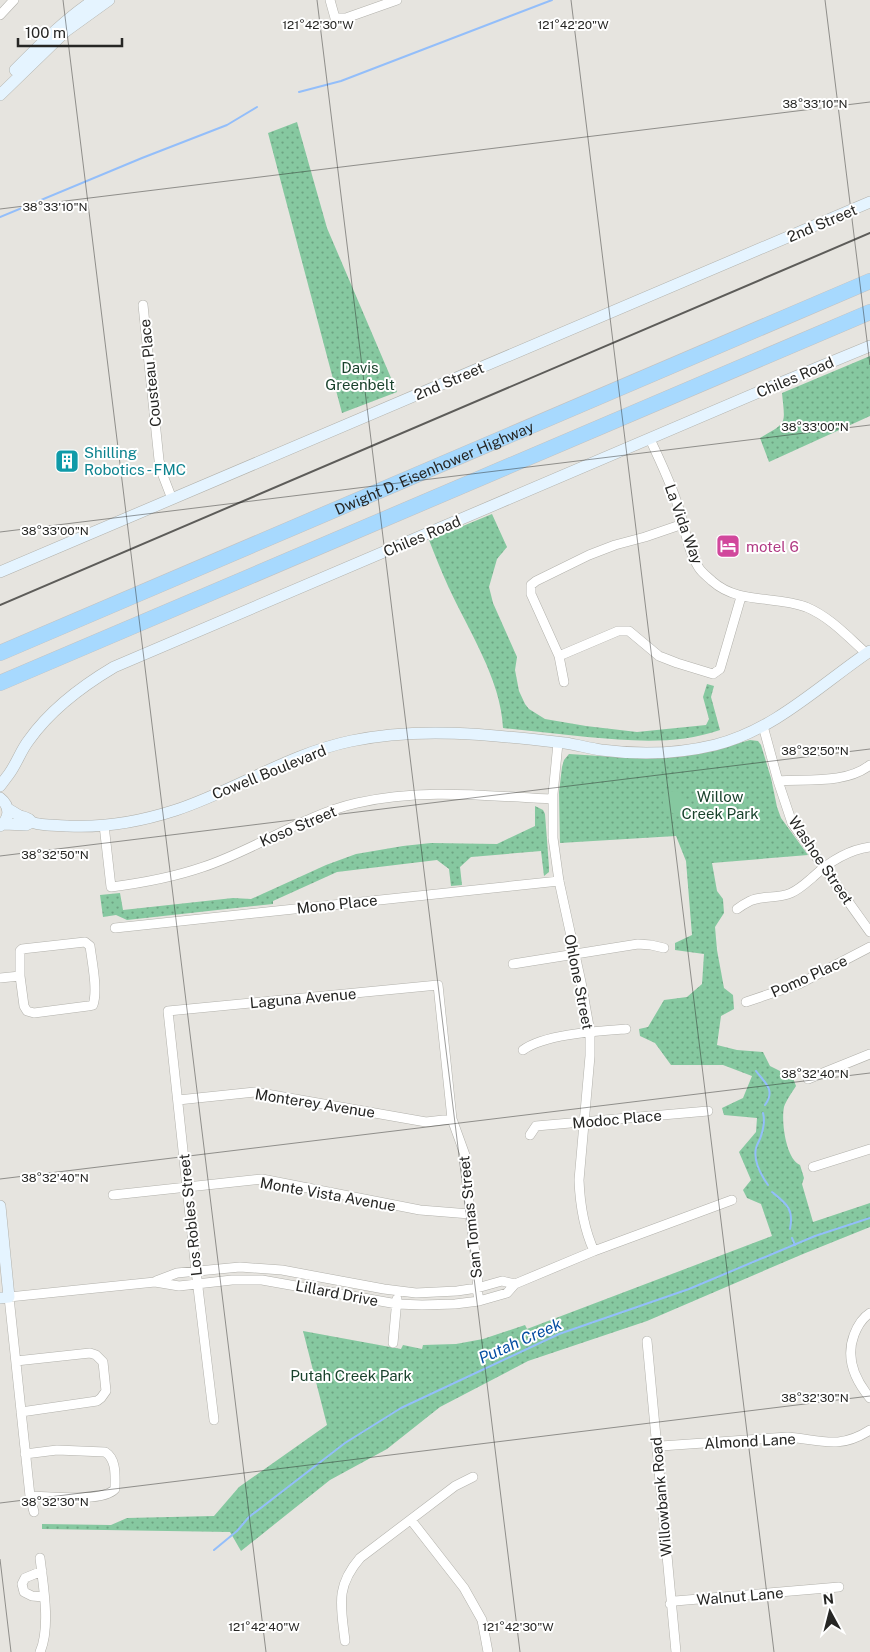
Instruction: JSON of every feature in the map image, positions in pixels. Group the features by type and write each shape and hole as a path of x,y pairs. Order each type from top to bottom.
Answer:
{"highway":[{"name":"Dwight D. Eisenhower Highway","path":"0,653 870,282"},
{"name":"Dwight D. Eisenhower Highway","path":"0,683 870,312"}],"street":[{"path":"0,15 14,0"},
{"path":"0,92 50,34 94,0"},
{"path":"0,92 66,31 109,0"},
{"path":"330,0 335,18 346,18 396,0"},
{"name":"2nd Street","path":"0,572 870,202"},
{"name":"Cousteau Place","path":"143,305 159,460 172,499"},
{"name":"Chiles Road","path":"10,773 29,740 45,720 68,698 91,680 114,667 870,346"},
{"name":"La Vida Way","path":"650,440 674,493 693,555 699,568 716,585 741,597 783,600 806,607 828,618 868,652"},
{"path":"564,682 559,656 531,594 531,585 589,555 683,524"},
{"path":"559,656 624,630 629,631 659,656 713,674 720,669 741,597"},
{"name":"Cowell Boulevard","path":"2,825 26,825 32,822 78,826 132,821 177,810 289,760 320,749 350,741 381,736 440,732 564,743 664,746 702,740 745,728 760,727 785,713 868,652"},
{"name":"Washoe Street","path":"760,727 792,823 870,932"},
{"name":"Ohlone Street","path":"564,743 552,799 553,838 559,881 590,1032 579,1175 580,1197 585,1226 594,1251"},
{"path":"778,781 842,778 854,775 870,765"},
{"path":"0,786 10,773"},
{"path":"2,825 8,814 5,804 6,788 10,773"},
{"name":"Koso Street","path":"104,825 111,887 150,881 204,867 330,811 356,803 388,797 422,794 552,799"},
{"name":"Cowell Boulevard","path":"5,804 16,814 28,818 32,822"},
{"path":"737,909 751,900 780,896 801,888 842,855 853,850 870,847"},
{"name":"Mono Place","path":"115,928 559,881"},
{"path":"85,942 90,946 94,1000 92,1005 34,1013 27,1011 24,1006 20,976 20,951 22,949 85,942"},
{"path":"513,964 638,944 664,948"},
{"name":"Pomo Place","path":"746,1002 799,984 870,947"},
{"path":"0,978 20,976"},
{"name":"Laguna Avenue","path":"168,1011 438,985"},
{"name":"San Tomas Street","path":"438,985 452,1119 464,1155 479,1301"},
{"name":"Los Robles Street","path":"168,1011 214,1420"},
{"path":"523,1050 543,1039 626,1029"},
{"path":"808,1079 870,1054"},
{"name":"Monterey Avenue","path":"178,1100 255,1092 426,1122 452,1119"},
{"name":"Modoc Place","path":"530,1136 536,1126 708,1111"},
{"path":"813,1167 870,1149"},
{"name":"Monte Vista Avenue","path":"114,1195 187,1186 262,1180 420,1210 470,1214"},
{"name":"Lillard Drive","path":"5,1297 155,1282 179,1286 244,1280 302,1286 397,1304 436,1305 479,1301 507,1293 515,1284 594,1251 732,1200"},
{"path":"0,1206 5,1297 16,1361 30,1496 34,1512"},
{"name":"Lillard Drive","path":"155,1282 177,1273 248,1267 282,1270 398,1291 436,1292 477,1288 502,1281 515,1284"},
{"path":"302,1286 305,1274"},
{"path":"393,1344 398,1291"},
{"path":"436,1292 436,1305"},
{"path":"870,1313 856,1328 851,1344 850,1360 861,1387 870,1398"},
{"name":"Willowbank Road","path":"647,1341 670,1604 676,1652"},
{"path":"16,1361 90,1353 96,1355 103,1362 106,1391 97,1401 21,1412"},
{"name":"Almond Lane","path":"656,1449 661,1446 788,1437 824,1443 843,1442 859,1437 870,1430"},
{"path":"26,1454 57,1450 105,1452 112,1459 114,1468 115,1489 108,1495 93,1498 30,1496"},
{"path":"345,1641 341,1600 342,1587 352,1567 360,1558 455,1486 474,1477"},
{"path":"411,1520 468,1596 482,1620 488,1652"},
{"path":"40,1558 45,1624 43,1645 40,1652"},
{"path":"42,1571 25,1578 22,1584 24,1592 32,1596 44,1597"},
{"name":"Walnut Lane","path":"670,1604 675,1601 839,1587"}],"green space":[{"name":"Davis Greenbelt","path":"297,122 327,228 397,392 342,413 268,133"},
{"path":"870,356 870,416 769,462 760,438 776,429 783,422 782,393"},
{"path":"492,514 507,547 497,559 489,587 493,603 517,657 515,670 519,691 529,709 545,719 637,732 706,725 709,719 703,697 707,684 714,686 711,697 720,730 687,738 654,741 587,737 503,728 501,710 490,673 448,586 429,540"},
{"path":"750,740 758,741 761,745 781,818 808,855 712,863 717,891 723,899 724,913 715,927 717,950 724,988 733,995 734,1009 721,1016 717,1045 737,1050 763,1052 770,1066 790,1076 792,1075 796,1086 784,1107 784,1130 791,1156 800,1165 804,1178 802,1184 813,1222 870,1203 870,1227 647,1321 528,1361 440,1407 387,1449 330,1480 241,1551 230,1532 42,1529 42,1524 111,1525 127,1518 214,1516 239,1487 327,1425 303,1331 401,1349 403,1345 422,1349 423,1345 456,1344 483,1339 525,1325 527,1329 772,1236 761,1204 747,1198 743,1190 751,1180 739,1152 756,1132 757,1118 724,1115 722,1108 743,1098 752,1076 723,1065 671,1065 655,1043 640,1036 639,1029 648,1027 664,1000 687,997 702,984 704,954 675,950 675,943 692,935 686,861 676,836 560,843 559,792 562,767 564,760 569,754 631,758 732,745"},
{"path":"670,791 678,791 685,798 685,806 678,813 670,813 663,806 663,798"},
{"path":"535,806 543,810 545,814 549,872 544,876 541,851 471,857 460,867 462,885 451,886 449,869 437,860 337,872 273,901 273,904 127,920 116,915 103,917 100,895 120,893 123,910 233,898 251,899 326,865 356,854 431,843 497,844 535,826"}],"waterway":[{"path":"299,92 341,81 552,0"},
{"path":"0,217 227,125 257,107"},
{"path":"756,1071 768,1087 769,1095 765,1105"},
{"path":"763,1113 763,1128 755,1153 760,1172 768,1185"},
{"path":"772,1192 782,1200 790,1212 790,1229"},
{"name":"Putah Creek","path":"214,1550 237,1531 249,1517 345,1443 401,1408 559,1334 689,1289 815,1236 870,1218"},
{"name":"Putah Creek","path":"792,1238 795,1245"}],"railway":[{"path":"0,605 870,233"}],"place":[{"name":"Shilling Robotics - FMC","path":"67,461"},
{"name":"motel 6","path":"728,546"}],"park label":[{"name":"Willow Creek Park","path":"720,804"},
{"name":"Putah Creek Park","path":"351,1375"}]}
